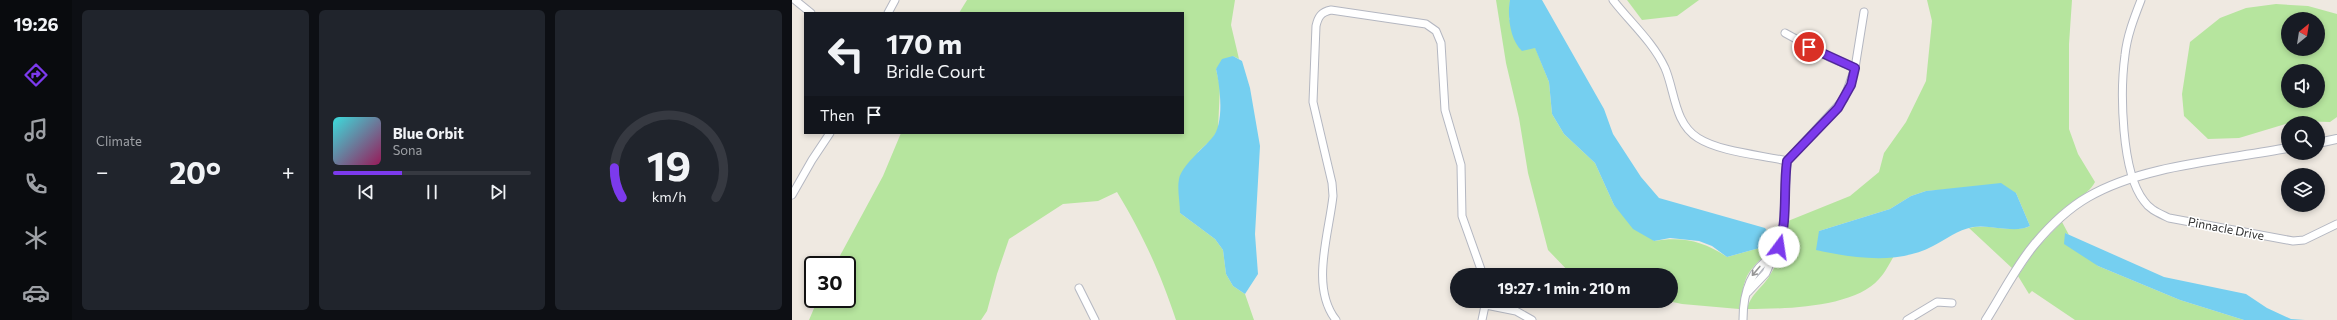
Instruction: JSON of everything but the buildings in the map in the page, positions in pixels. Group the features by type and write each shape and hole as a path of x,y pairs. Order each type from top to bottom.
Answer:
{"street":[{"path":"795,0 810,12"},
{"path":"889,12 895,0"},
{"path":"1613,0 1657,55 1664,68 1681,120 1697,138 1712,145 1787,161"},
{"name":"Pinnacle Drive","path":"2141,0 2129,32 2124,56 2122,90 2125,140 2133,177 2138,193 2144,202 2157,212 2169,218 2293,241 2304,240 2337,224"},
{"path":"1336,320 1326,300 1322,278 1332,204 1332,183 1313,102 1316,26 1320,14 1326,11 1331,10 1426,24 1436,31 1441,43 1446,110 1461,165 1462,216 1481,268"},
{"path":"1743,320 1743,309 1748,292 1766,273 1783,233 1787,161 1838,108 1851,85 1864,12"},
{"path":"1785,33 1829,57 1855,68"},
{"path":"792,195 812,160 829,134"},
{"path":"2325,142 2337,139"},
{"path":"1986,320 2026,256 2049,228 2087,197 2133,177 2281,149"},
{"path":"1079,288 1096,320"},
{"path":"1908,320 1937,302 1952,303"},
{"path":"1482,320 1485,308"},
{"path":"1505,308 1516,311 1532,320"}],"green space":[{"path":"967,0 1235,0 1231,25 1239,59 1233,56 1216,69 1220,87 1218,129 1213,138 1198,152 1180,213 1215,239 1223,250 1226,274 1233,286 1245,294 1254,320 1176,320 1164,286 1150,254 1135,223 1117,192 1098,201 1063,204 1009,239 997,274 987,311 981,320 809,320 814,308 856,308 856,256 840,256 883,176 901,134 1184,134 1184,12 960,12"},
{"path":"1496,0 1510,0 1509,19 1535,47 1549,82 1552,114 1564,134 1595,163 1614,205 1654,241 1674,239 1692,241 1710,247 1727,257 1763,247 1770,235 1766,230 1780,225 1778,235 1772,249 1752,268 1745,280 1739,309 1678,303 1678,268 1565,268 1548,250 1528,173 1519,118 1506,63"},
{"path":"1627,0 1699,0 1677,16 1642,20"},
{"path":"1927,0 2072,0 2069,44 2069,129 2078,154 2095,182 2087,192 2062,210 2040,233 2013,269 1969,228 1984,227 2017,229 2030,226 2016,193 1955,189 1926,191 1911,196 1890,209 1819,231 1884,258 1894,256 1881,277 1868,289 1853,296 1817,305 1747,309 1751,299 1767,280 1776,263 1784,242 1788,221 1850,196 1879,172 1884,153 1906,122 1926,81 1932,21"},
{"path":"2276,4 2308,6 2337,14 2337,117 2330,122 2325,122 2325,116 2281,116 2281,125 2239,138 2208,139 2184,116 2182,94 2190,42 2220,18 2246,8"},
{"path":"2062,222 2069,235 2065,233 2098,266 2180,300 2244,320 2075,320 2032,291 2029,294 2018,276 2036,249"}],"water":[{"path":"1510,0 1542,0 1604,109 1613,134 1641,177 1659,198 1765,228 1770,235 1763,247 1727,257 1712,246 1699,241 1670,238 1654,241 1633,229 1614,205 1595,163 1564,134 1552,114 1549,82 1535,48 1522,51 1512,34 1509,20"},
{"path":"1233,56 1242,61 1250,88 1260,146 1255,234 1258,274 1245,294 1233,286 1226,274 1223,250 1215,239 1180,213 1178,191 1179,179 1184,168 1216,132 1219,124 1220,95 1216,69 1222,59"},
{"path":"2001,183 2016,193 2030,226 2017,229 1980,226 1967,228 1919,252 1890,258 1860,257 1816,250 1819,231 1890,209 1911,196 1926,191"},
{"path":"2065,233 2164,277 2246,294 2267,308 2291,319 2305,320 2244,320 2180,300 2098,266 2064,244"}],"route":[{"path":"1779,247 1783,233 1785,215 1785,175 1787,161 1838,108 1851,85 1855,68 1809,47"}]}
